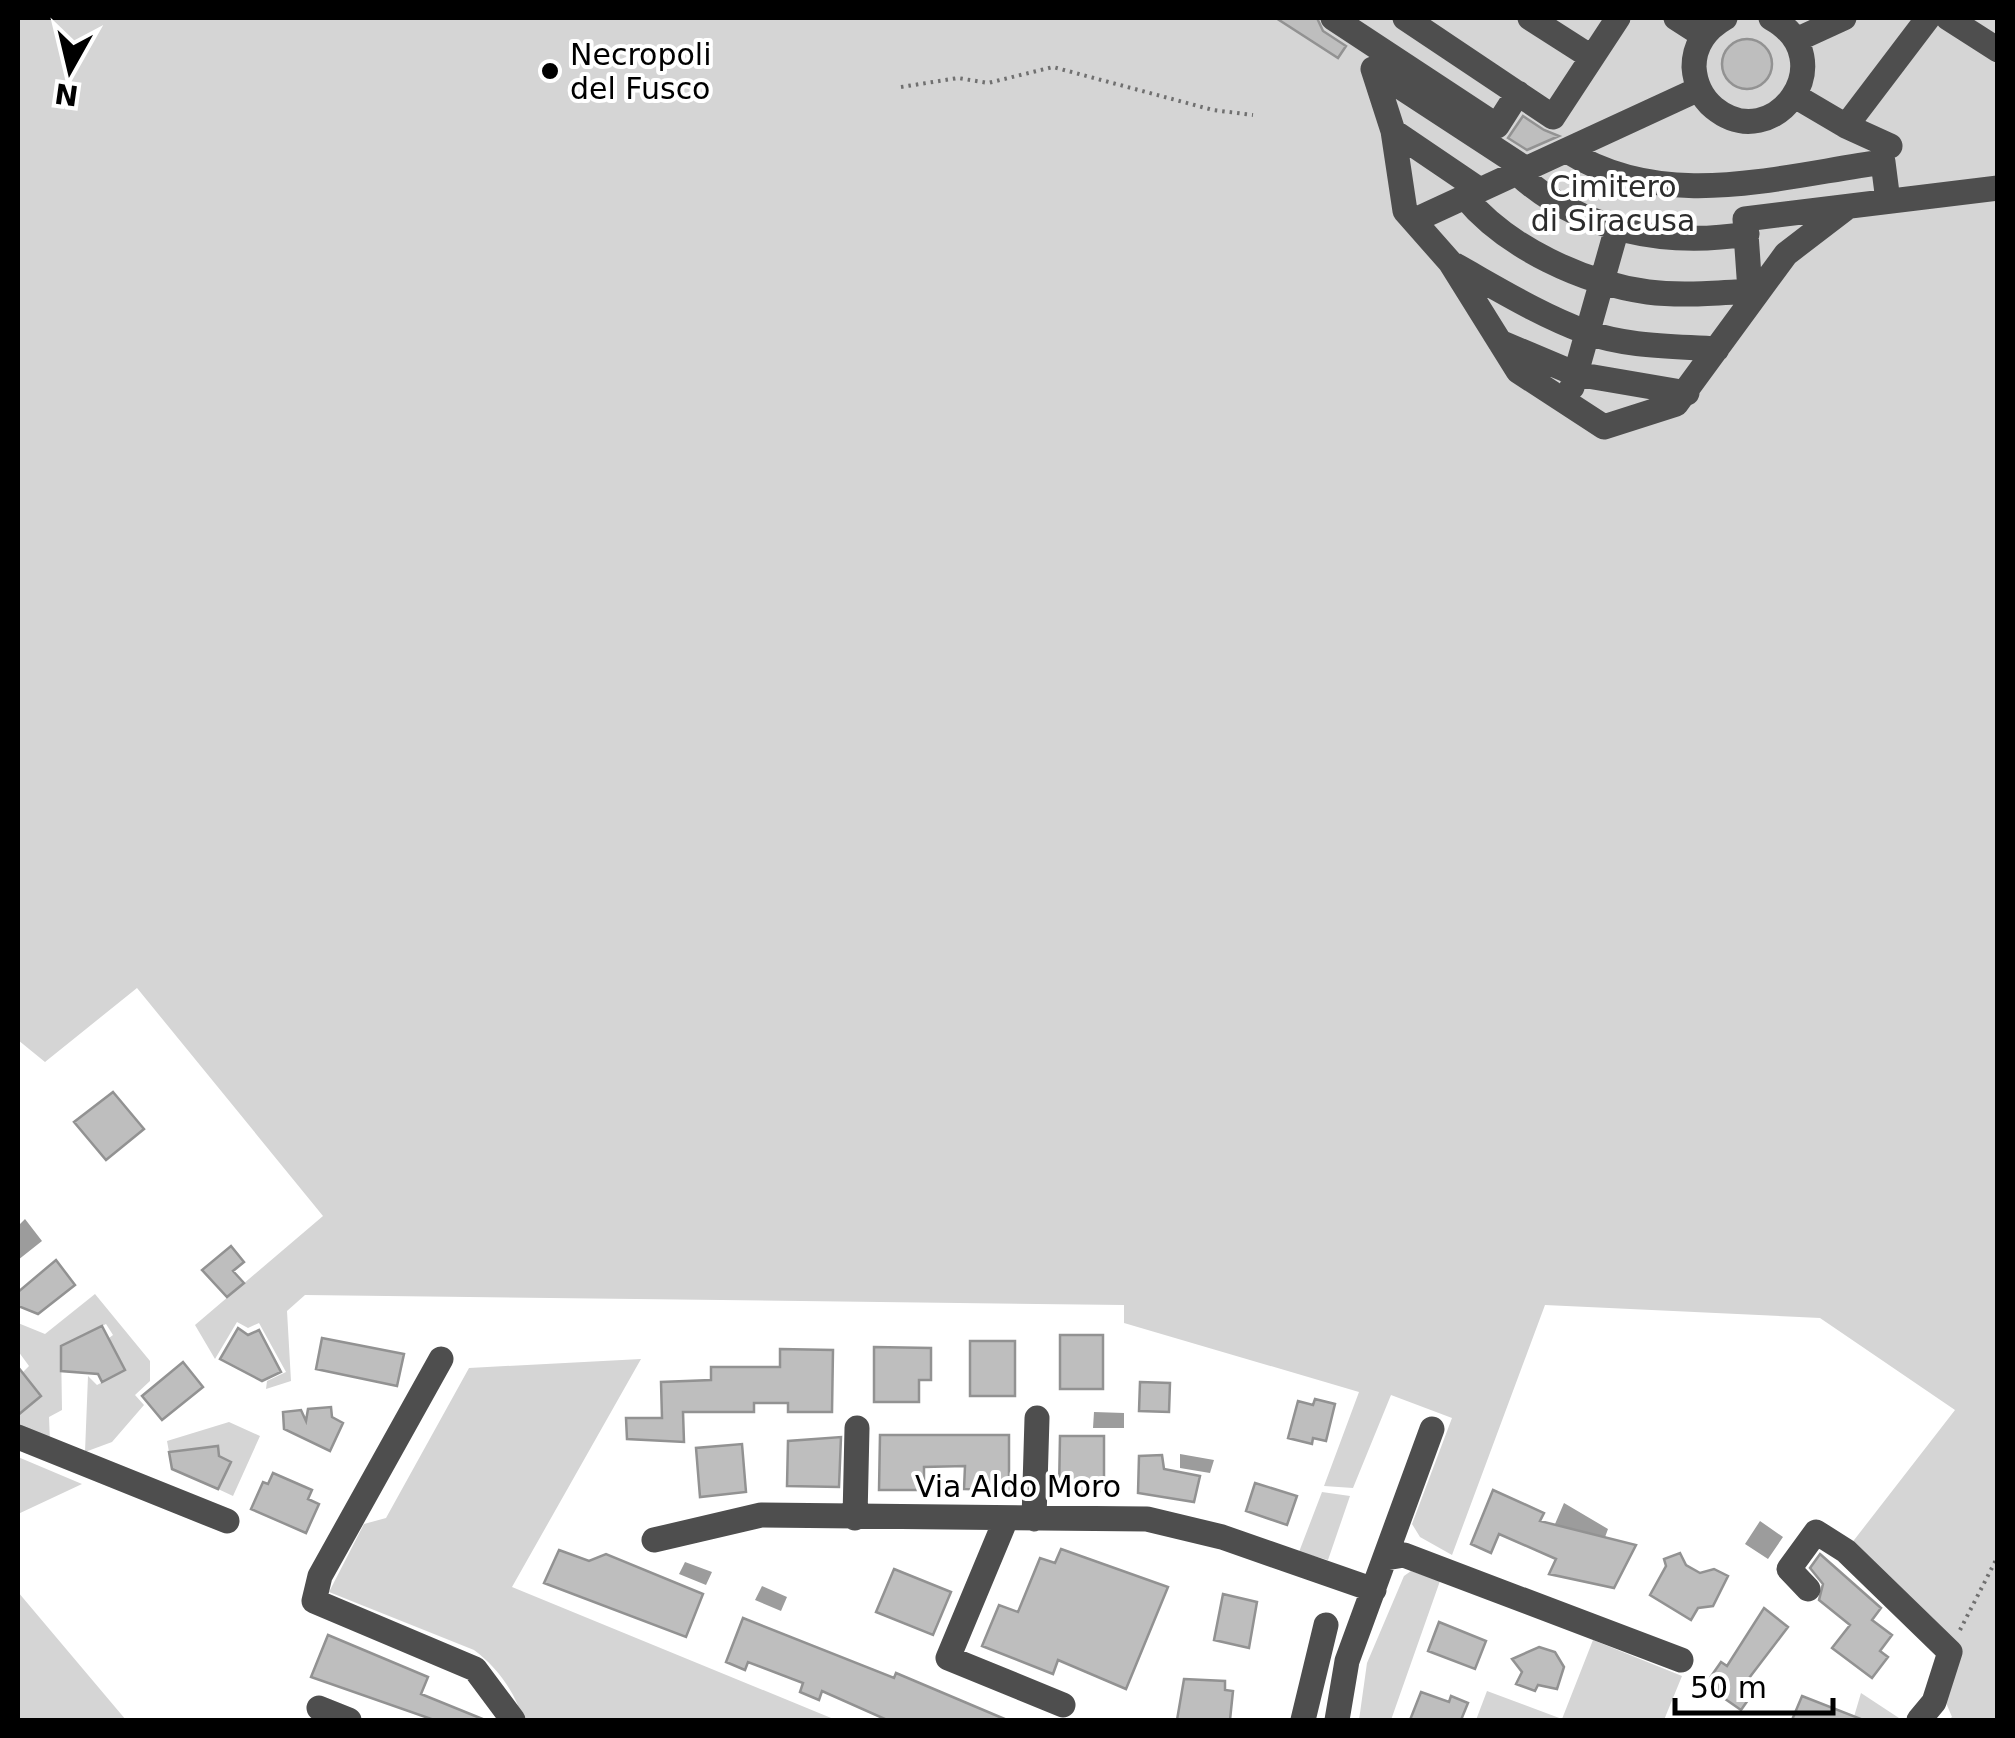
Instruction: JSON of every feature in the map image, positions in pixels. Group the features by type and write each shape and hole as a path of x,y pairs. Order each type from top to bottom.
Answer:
{"street":[{"path":"1332,18 1365,26 1497,126 1518,93"},
{"path":"1405,18 1553,116 1618,18"},
{"path":"1530,18 1591,57"},
{"path":"1676,18 1704,36"},
{"path":"1725,18 1704,36 1694,62 1699,90 1719,112 1748,121 1775,114 1795,96 1803,68 1796,40 1770,18"},
{"path":"1796,40 1844,18"},
{"path":"1846,126 1928,18"},
{"path":"1948,18 1998,50"},
{"path":"1747,234 1682,240 1617,228 1569,210 1522,171 1373,69 1393,131 1405,211 1450,262 1518,371 1604,427 1676,404 1752,293 1786,254 1846,208"},
{"path":"1416,220 1699,90"},
{"path":"1795,96 1890,146"},
{"path":"1393,131 1473,194 1478,212 1522,245 1602,282 1653,292 1752,293"},
{"path":"1566,150 1597,170 1658,186 1705,187 1883,162 1888,201"},
{"path":"1752,293 1745,219 1998,188"},
{"path":"1568,402 1617,228"},
{"path":"1450,262 1518,301 1588,332 1646,344 1717,348"},
{"path":"1500,342 1576,374 1686,392"},
{"path":"441,1359 320,1576 314,1601 475,1669 512,1720"},
{"path":"1034,1519 1037,1418"},
{"path":"855,1518 857,1428"},
{"path":"1337,1720 1347,1661 1432,1429"},
{"path":"18,1437 227,1521"},
{"name":"Via Aldo Moro","path":"654,1540 761,1515 1146,1519 1222,1537 1374,1590"},
{"path":"1006,1519 948,1658 1063,1705"},
{"path":"1808,1589 1789,1569 1816,1532 1846,1551 1950,1652 1934,1702 1919,1720"},
{"path":"1386,1558 1404,1555 1681,1660"},
{"path":"1303,1720 1326,1624"},
{"path":"318,1708 348,1720"}],"path":[{"path":"901,87 958,78 988,84 1054,67 1213,110 1252,115"},
{"path":"1950,1652 1998,1556"}],"green space":[{"name":"Cimitero di Siracusa","path":"18,18 1997,18 1997,1720 1948,1720 1952,1717 1944,1698 1957,1650 1851,1544 1955,1410 1820,1318 1545,1305 1452,1555 1420,1537 1412,1524 1452,1418 1391,1395 1353,1488 1324,1486 1359,1392 1124,1323 1124,1305 305,1295 287,1311 291,1381 266,1389 267,1381 286,1372 259,1323 248,1328 237,1322 215,1359 195,1325 323,1216 137,988 45,1062 18,1040"},
{"path":"95,1294 150,1361 150,1381 135,1395 144,1405 112,1442 85,1452 88,1376 97,1385 125,1370 109,1338 113,1335 106,1324 61,1346 62,1410 49,1417 50,1442 18,1429 18,1415 41,1396 22,1373 29,1366 18,1351 18,1323 45,1334"},
{"path":"641,1359 512,1587 836,1720 523,1720 504,1681 474,1650 329,1592 364,1524 386,1518 469,1368"},
{"path":"229,1422 260,1436 233,1496 218,1489 218,1447 169,1452 167,1441"},
{"path":"18,1457 82,1484 18,1514"},
{"path":"1322,1492 1350,1496 1328,1560 1299,1552"},
{"path":"1411,1571 1440,1581 1391,1720 1359,1720 1367,1663 1404,1576"},
{"path":"18,1592 126,1720 18,1720"},
{"path":"1593,1640 1682,1676 1664,1720 1476,1720 1487,1691 1562,1719"},
{"path":"1861,1693 1899,1718 1853,1720"}],"shaded area":[{"path":"25,1219 42,1241 18,1260 18,1226"},
{"path":"1094,1412 1124,1413 1124,1428 1093,1428"},
{"path":"1180,1454 1214,1460 1210,1473 1180,1468"},
{"path":"1564,1503 1608,1529 1604,1540 1555,1524"},
{"path":"1760,1521 1783,1537 1768,1559 1745,1544"},
{"path":"685,1562 712,1572 706,1585 679,1574"},
{"path":"762,1586 787,1597 781,1611 755,1600"}],"building":[{"path":"1276,18 1317,18 1323,31 1346,46 1338,58"},
{"path":"1747,39 1765,46 1772,64 1765,82 1747,89 1729,82 1722,64 1729,46"},
{"path":"1523,116 1559,136 1527,150 1508,138"},
{"path":"113,1092 144,1129 106,1160 74,1122"},
{"path":"231,1246 244,1262 233,1271 244,1283 227,1297 202,1270"},
{"path":"56,1260 75,1285 38,1314 18,1306 18,1292"},
{"path":"102,1326 125,1370 102,1382 98,1374 61,1371 61,1346"},
{"path":"238,1328 248,1335 259,1330 281,1372 262,1381 220,1359"},
{"path":"1060,1335 1103,1335 1103,1389 1060,1389"},
{"path":"322,1338 404,1354 397,1386 316,1369"},
{"path":"970,1341 1015,1341 1015,1396 970,1396"},
{"path":"874,1347 931,1348 931,1380 919,1380 919,1402 874,1402"},
{"path":"780,1349 833,1350 832,1412 788,1412 788,1403 754,1403 754,1412 683,1412 684,1442 627,1439 626,1418 662,1418 661,1382 711,1380 711,1367 780,1367"},
{"path":"183,1362 203,1387 162,1420 142,1396"},
{"path":"18,1367 41,1396 18,1415"},
{"path":"1140,1382 1170,1383 1169,1412 1139,1411"},
{"path":"1315,1399 1335,1404 1326,1441 1313,1438 1312,1444 1288,1438 1298,1401 1313,1405"},
{"path":"331,1407 332,1417 343,1423 330,1451 284,1429 283,1412 301,1410 306,1421 308,1409"},
{"path":"880,1435 1009,1435 1009,1490 964,1489 965,1466 924,1467 924,1490 879,1490"},
{"path":"1060,1436 1104,1436 1104,1491 1059,1491"},
{"path":"841,1437 839,1487 787,1486 788,1441"},
{"path":"742,1444 746,1492 700,1497 696,1448"},
{"path":"218,1446 219,1456 231,1462 218,1489 172,1469 169,1452"},
{"path":"1162,1455 1164,1469 1200,1476 1194,1502 1138,1493 1139,1456"},
{"path":"273,1473 312,1490 308,1499 319,1504 306,1533 251,1509 263,1482 268,1484"},
{"path":"1255,1483 1297,1496 1287,1525 1246,1511"},
{"path":"1493,1490 1544,1513 1540,1521 1636,1545 1614,1588 1549,1574 1556,1559 1499,1534 1491,1553 1471,1544"},
{"path":"1061,1549 1168,1587 1126,1689 1058,1660 1053,1674 982,1646 999,1605 1018,1612 1040,1558 1055,1563"},
{"path":"559,1550 589,1561 606,1554 703,1594 686,1637 544,1583"},
{"path":"1680,1553 1686,1565 1700,1573 1714,1569 1728,1576 1713,1606 1698,1608 1691,1620 1650,1595 1666,1566 1664,1559"},
{"path":"1820,1554 1881,1608 1872,1620 1892,1635 1880,1651 1888,1657 1872,1678 1832,1648 1850,1625 1819,1600 1823,1584 1810,1568"},
{"path":"894,1569 951,1592 933,1635 876,1612"},
{"path":"1223,1594 1257,1602 1249,1648 1214,1640"},
{"path":"1764,1608 1788,1627 1743,1686 1753,1693 1741,1710 1705,1685 1721,1662 1727,1666"},
{"path":"743,1618 894,1678 896,1673 1007,1720 887,1720 822,1691 819,1700 800,1692 803,1683 748,1662 745,1670 726,1662"},
{"path":"1439,1622 1486,1641 1475,1669 1428,1651"},
{"path":"328,1635 428,1677 421,1694 485,1720 434,1720 311,1677"},
{"path":"1539,1647 1555,1652 1564,1667 1557,1689 1538,1685 1535,1691 1516,1684 1522,1672 1512,1659"},
{"path":"1184,1679 1225,1681 1225,1690 1233,1691 1230,1720 1177,1720"},
{"path":"1421,1692 1449,1702 1451,1696 1468,1703 1461,1720 1410,1720"},
{"path":"1802,1696 1861,1719 1861,1720 1792,1720"}],"place":[{"name":"Necropoli del Fusco","path":"550,71"}]}
